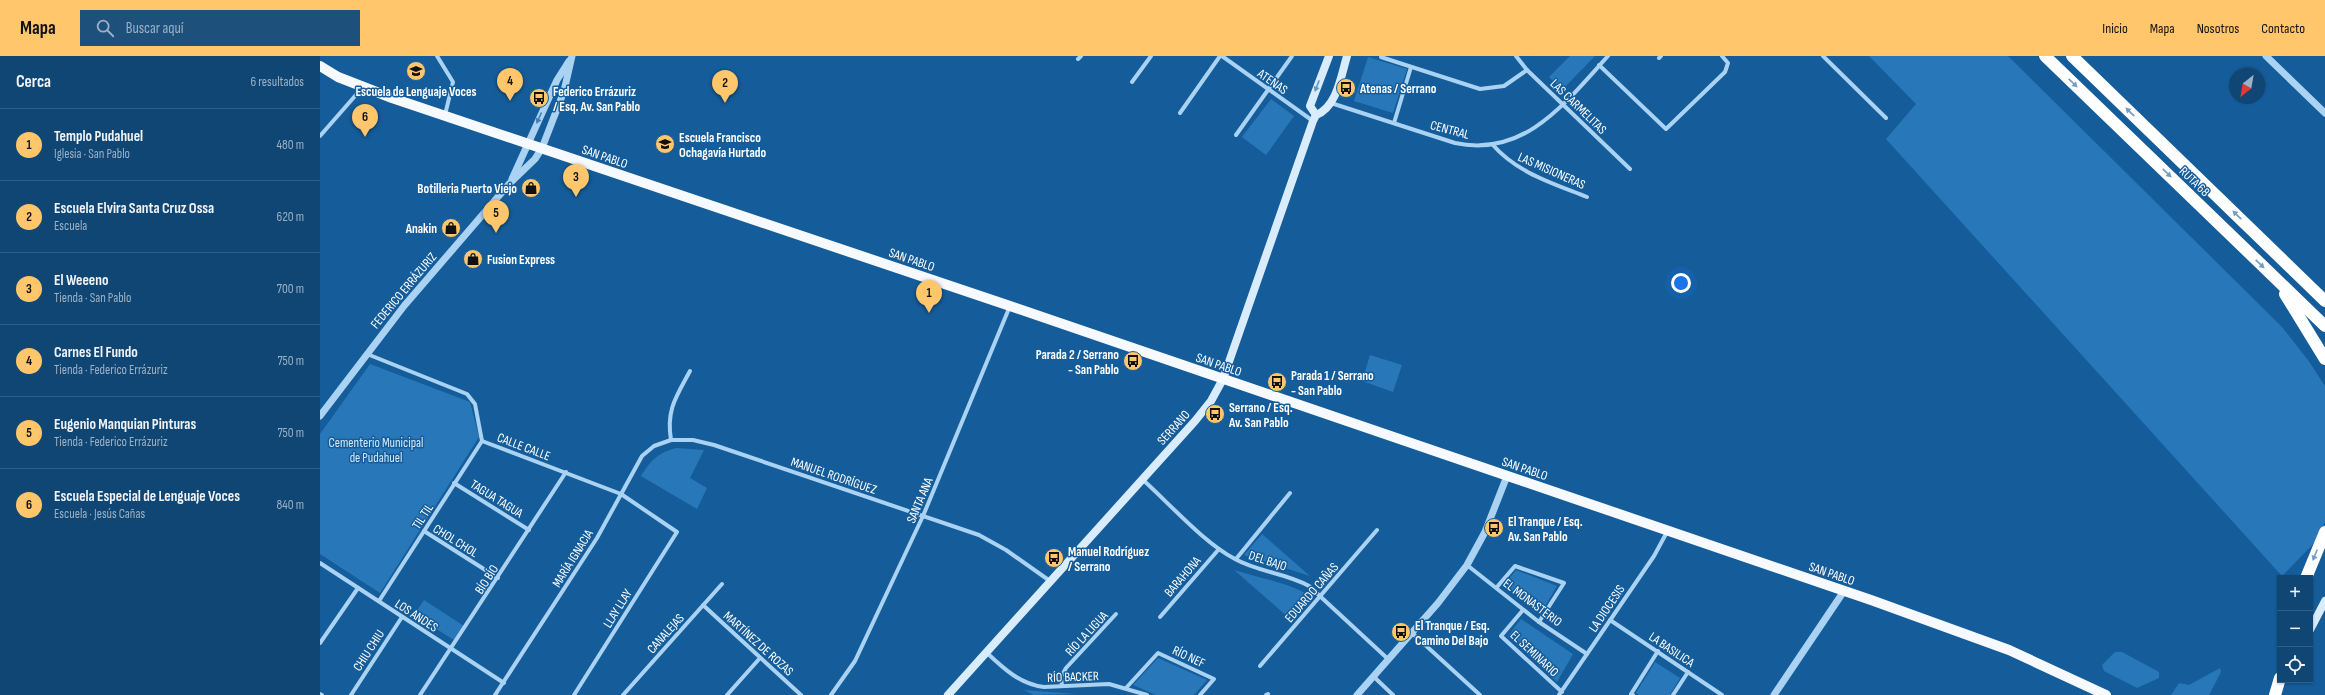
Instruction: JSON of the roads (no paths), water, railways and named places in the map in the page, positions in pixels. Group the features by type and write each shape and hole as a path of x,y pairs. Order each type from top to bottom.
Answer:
{"highway":[{"name":"RUTA 68","path":"2045,56 2325,326"},
{"name":"RUTA 68","path":"2072,56 2325,301"},
{"path":"2274,277 2325,342"},
{"path":"2274,277 2325,359"},
{"path":"2307,575 2325,532"},
{"path":"2275,695 2279,683"}],"main road":[{"name":"SERRANO","path":"948,695 1196,421 1223,379 1314,118 1310,106 1329,56"},
{"path":"1314,118 1325,111 1331,103 1347,56"},
{"name":"SAN PABLO","path":"320,66 338,77 362,88 1010,306 1844,591 1977,638 2042,664 2106,695"},
{"path":"2313,624 2325,601"},
{"path":"2275,695 2282,683"}],"street":[{"path":"437,56 454,82 445,115"},
{"path":"1132,82 1151,56"},
{"path":"1180,113 1221,56"},
{"name":"ATENAS","path":"1221,56 1268,90 1314,118"},
{"path":"1236,136 1292,56"},
{"name":"LAS CARMELITAS","path":"1516,56 1528,70 1630,169"},
{"name":"CENTRAL","path":"1331,103 1460,144 1492,144 1527,133 1563,104 1608,56"},
{"path":"1599,65 1666,129 1725,72 1728,63 1722,56"},
{"path":"1823,56 1886,118"},
{"path":"2266,56 2325,112"},
{"path":"1381,57 1480,89 1504,86 1528,70"},
{"name":"FEDERICO ERRÁZURIZ","path":"509,184 557,80 571,58"},
{"name":"FEDERICO ERRÁZURIZ","path":"320,416 404,306 509,184 531,165 542,148 564,91 571,58"},
{"path":"1394,123 1411,67"},
{"path":"320,136 362,88"},
{"name":"LAS MISIONERAS","path":"1492,144 1506,160 1519,168 1587,196"},
{"name":"SANTA ANA","path":"831,695 855,661 923,516 1010,306"},
{"name":"CALLE CALLE","path":"367,353 467,394 475,404 482,440 621,494 676,532"},
{"path":"671,440 668,423 670,407 690,371"},
{"name":"TIL TIL","path":"379,602 482,440"},
{"name":"MANUEL RODRÍGUEZ","path":"671,440 693,440 709,443 989,540 1050,581"},
{"name":"MARÍA IGNACIA","path":"495,695 597,538 642,456 654,446 671,440"},
{"name":"BÍO BÍO","path":"420,695 452,649 566,472"},
{"path":"1357,695 1467,565 1485,532 1507,476"},
{"name":"DEL BAJO","path":"1142,479 1220,549 1255,568 1296,580 1309,586 1388,659"},
{"name":"TAGUA TAGUA","path":"454,483 529,530"},
{"path":"1236,559 1290,493"},
{"name":"EDUARDO CAÑAS","path":"1260,666 1377,530"},
{"name":"LA DIOCESIS","path":"1560,693 1654,556 1668,530"},
{"name":"CHOL CHOL","path":"424,531 498,578"},
{"name":"LLAY LLAY","path":"574,695 676,532"},
{"name":"BARAHONA","path":"1160,617 1220,549"},
{"name":"LOS ANDES","path":"320,563 504,683"},
{"name":"EL MONASTERIO","path":"1467,565 1497,587 1539,622 1587,654"},
{"path":"1497,587 1515,566 1564,583 1539,622"},
{"name":"CANALEJAS","path":"623,695 722,584"},
{"path":"320,643 358,588"},
{"path":"1774,695 1844,591"},
{"name":"MARTÍNEZ DE ROZAS","path":"703,605 801,695"},
{"name":"EL SEMINARIO","path":"1523,610 1501,636 1560,693"},
{"name":"RÍO LA LIGUA","path":"1062,686 1061,677 1066,668 1116,614"},
{"name":"CHIU CHIU","path":"351,695 402,617"},
{"name":"LA BASILICA","path":"1610,620 1722,695"},
{"path":"1411,632 1480,695"},
{"path":"1633,695 1631,694 1658,651"},
{"name":"RÍO BACKER","path":"986,652 1007,671 1025,683 1044,687 1097,684 1126,688 1147,695"},
{"name":"RÍO NEF","path":"1126,688 1158,653 1214,679 1200,695"},
{"path":"727,695 760,658"},
{"path":"1673,695 1688,672"},
{"path":"1373,676 1393,695"}],"place":[{"name":"Escuela de Lenguaje Voces","path":"416,71"},
{"name":"Atenas / Serrano","path":"1346,88"},
{"name":"Federico Errázuriz / Esq. Av. San Pablo","path":"539,98"},
{"name":"Carnes El Fundo","path":"510,101"},
{"name":"Escuela Elvira Santa Cruz Ossa","path":"725,103"},
{"name":"Escuela Especial de Lenguaje Voces","path":"365,137"},
{"name":"Escuela Francisco Ochagavía Hurtado","path":"665,144"},
{"name":"Botilleria Puerto Viejo","path":"531,188"},
{"name":"El Weeeno","path":"576,197"},
{"name":"Anakin","path":"451,228"},
{"name":"Eugenio Manquian Pinturas","path":"496,233"},
{"name":"Fusion Express","path":"473,259"},
{"name":"Templo Pudahuel","path":"929,313"},
{"name":"Parada 2 / Serrano - San Pablo","path":"1133,361"},
{"name":"Parada 1 / Serrano - San Pablo","path":"1277,382"},
{"name":"Serrano / Esq. Av. San Pablo","path":"1215,414"},
{"name":"El Tranque / Esq. Av. San Pablo","path":"1494,528"},
{"name":"Manuel Rodríguez / Serrano","path":"1054,558"},
{"name":"El Tranque / Esq. Camino Del Bajo","path":"1401,632"}],"park label":[{"name":"Cementerio Municipal de Pudahuel","path":"376,450"}]}
